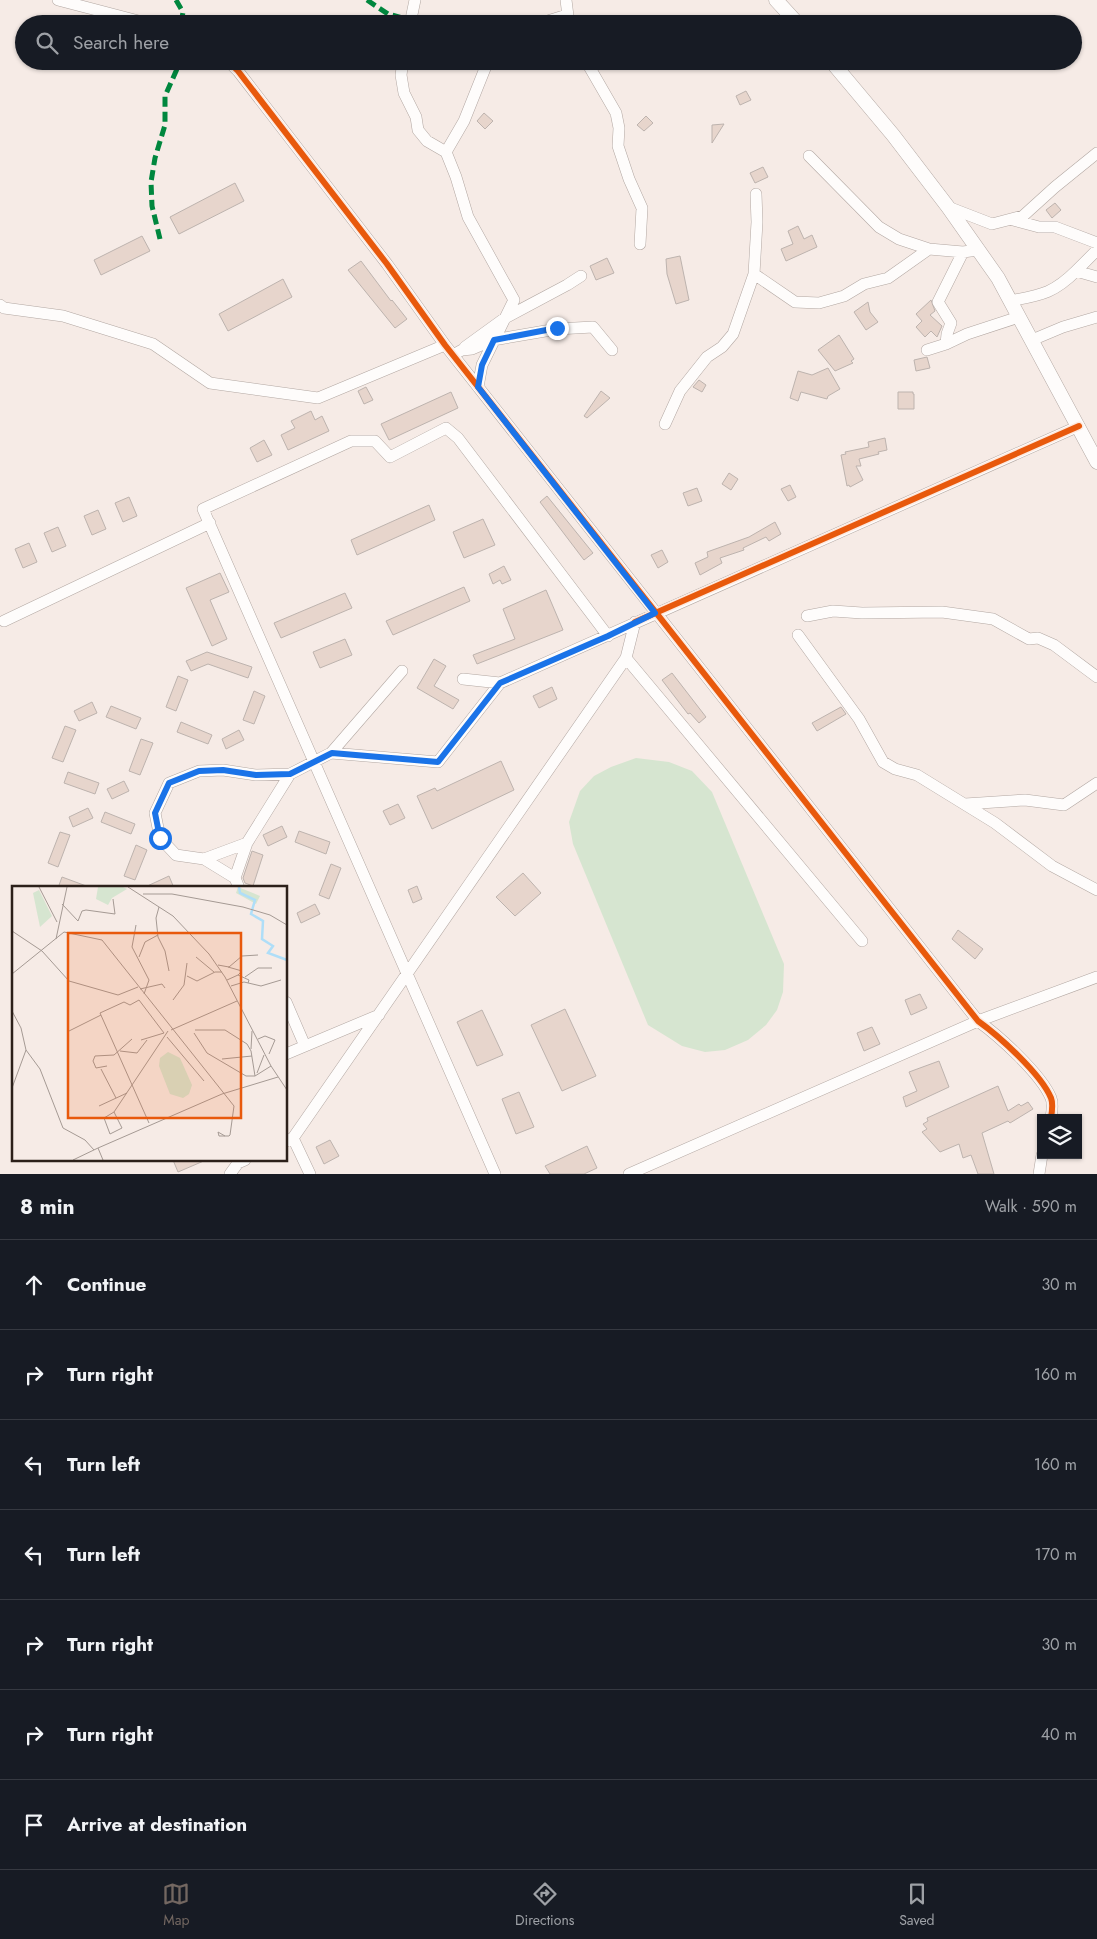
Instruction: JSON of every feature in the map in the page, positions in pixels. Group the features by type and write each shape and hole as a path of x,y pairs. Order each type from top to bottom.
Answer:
{"main road":[{"path":"776,0 790,15"},
{"path":"839,70 893,135 948,207 998,278 1097,462"}],"street":[{"path":"58,0 116,15"},
{"path":"412,15 415,0"},
{"path":"566,0 568,15"},
{"path":"237,70 387,264 445,345 458,352 478,387 978,1021 1000,1037 1036,1076 1052,1099 1051,1114"},
{"path":"402,70 404,93 416,117 418,130 427,141 446,152 468,217 514,300 482,365 478,387"},
{"path":"446,152 464,121 484,70"},
{"path":"591,70 616,113 619,128 618,146 629,179 642,208 640,244"},
{"path":"948,207 992,224 1023,216 1097,153"},
{"path":"809,156 879,227 899,239 929,249 963,252 978,250"},
{"path":"665,424 680,391 707,357 722,347 733,334 754,274 757,222 756,194"},
{"path":"1011,219 1040,227 1054,227 1097,243"},
{"path":"754,274 795,302 819,303 844,296 864,284 888,278 929,249"},
{"path":"1010,300 1041,294 1062,285 1097,250"},
{"path":"946,344 951,323 938,302 963,252"},
{"path":"1076,271 1097,277"},
{"path":"458,352 505,318 581,276"},
{"path":"0,305 4,308 63,316 153,344 210,382 318,398 445,345"},
{"path":"928,350 967,334 1019,317"},
{"path":"1032,340 1063,327 1097,317"},
{"path":"458,352 472,349 494,340 557,328 593,327 612,350"},
{"path":"290,774 256,775 223,770 199,771 169,783 155,813 160,838 176,855 204,859 237,883 247,843 290,774 314,760 332,753 438,762 500,683 1079,426"},
{"path":"495,1174 203,509 351,441 375,441 390,457 446,428 458,438 608,636"},
{"path":"4,621 210,523"},
{"path":"807,616 833,611 862,613 942,612 993,619 1028,639 1038,638 1054,645 1097,678"},
{"path":"310,1174 290,1140 379,1016 626,658 635,622"},
{"path":"798,634 859,719 883,762 895,770 917,775 995,823 1052,866 1097,890"},
{"path":"626,658 862,941"},
{"path":"332,753 402,671"},
{"path":"462,678 500,683"},
{"path":"965,804 1024,800 1064,805 1097,784"},
{"path":"204,859 247,843"},
{"path":"629,1174 978,1021 1097,977"},
{"path":"288,1007 304,1046"},
{"path":"288,1053 379,1016"},
{"path":"1039,1174 1041,1159"},
{"path":"230,1174 240,1162"}],"green space":[{"path":"636,758 669,762 692,771 712,792 784,964 783,992 777,1010 766,1025 748,1040 725,1050 705,1052 682,1046 648,1025 573,844 569,822 580,791 594,776 611,767"}],"building":[{"path":"746,91 751,100 740,105 736,96"},
{"path":"484,113 493,121 485,129 477,121"},
{"path":"646,116 653,123 644,131 637,125"},
{"path":"724,124 712,143 712,125"},
{"path":"763,167 768,177 755,183 750,173"},
{"path":"235,183 244,201 179,234 170,217"},
{"path":"1055,203 1061,210 1052,218 1046,210"},
{"path":"798,226 804,239 812,235 817,247 786,261 781,249 793,244 788,231"},
{"path":"142,236 150,251 101,275 94,260"},
{"path":"680,256 689,300 676,304 667,274 666,259"},
{"path":"607,258 614,273 596,280 590,266"},
{"path":"361,261 407,319 395,328 348,270"},
{"path":"283,279 292,297 228,331 219,314"},
{"path":"931,300 935,311 930,315 942,326 937,337 931,331 925,337 916,327 922,321 916,314"},
{"path":"868,302 870,312 878,322 866,330 854,312"},
{"path":"839,335 854,359 851,361 853,363 835,371 818,350"},
{"path":"927,357 930,368 916,371 914,360"},
{"path":"828,368 840,389 828,396 827,399 801,392 798,401 790,398 798,371 812,375"},
{"path":"699,380 706,385 702,392 693,387"},
{"path":"366,387 373,400 364,404 358,391"},
{"path":"601,391 610,398 587,418 584,416"},
{"path":"451,392 458,408 389,440 381,424"},
{"path":"898,392 913,392 914,409 898,409"},
{"path":"311,411 315,420 322,416 329,431 288,450 281,435 295,428 291,421"},
{"path":"885,438 887,450 859,459 861,466 856,466 863,480 850,487 849,485 847,486 841,455 846,454 845,452 869,447 868,442"},
{"path":"264,440 272,455 257,462 250,448"},
{"path":"729,473 738,479 731,490 722,484"},
{"path":"790,485 796,497 788,501 781,489"},
{"path":"697,488 702,501 688,506 683,493"},
{"path":"547,496 593,553 584,560 540,502"},
{"path":"129,497 137,516 123,522 115,503"},
{"path":"429,505 435,520 357,555 351,540"},
{"path":"98,510 106,529 92,535 84,516"},
{"path":"483,519 495,545 464,558 453,532"},
{"path":"775,522 781,534 769,541 766,537 743,548 744,550 720,558 722,563 700,575 695,563 708,557 707,552 749,537"},
{"path":"58,527 66,546 52,552 44,533"},
{"path":"29,543 37,562 23,568 15,549"},
{"path":"662,550 668,562 658,568 651,555"},
{"path":"504,566 511,580 502,584 500,580 493,584 489,574"},
{"path":"220,573 229,592 210,600 227,639 212,646 186,588"},
{"path":"464,587 470,601 393,635 386,621"},
{"path":"546,590 563,630 477,664 473,655 515,639 503,609"},
{"path":"345,593 352,608 281,638 274,623"},
{"path":"345,639 352,655 320,668 313,652"},
{"path":"207,652 252,667 248,678 208,664 191,671 186,661"},
{"path":"434,659 446,666 434,686 459,700 453,709 417,688"},
{"path":"672,673 706,717 699,723 690,713 688,714 662,680"},
{"path":"178,676 188,680 176,711 166,707"},
{"path":"552,687 557,699 539,708 533,696"},
{"path":"254,691 265,696 254,724 243,720"},
{"path":"92,702 97,713 79,721 74,711"},
{"path":"111,706 141,718 136,729 106,717"},
{"path":"841,707 846,714 817,731 812,723"},
{"path":"181,722 212,735 208,744 177,732"},
{"path":"65,726 76,730 63,762 52,758"},
{"path":"239,730 244,740 226,749 222,739"},
{"path":"141,739 153,743 140,775 129,771"},
{"path":"501,761 514,790 432,829 417,796 435,788 437,791"},
{"path":"68,772 99,783 95,794 64,783"},
{"path":"124,781 129,791 112,799 107,789"},
{"path":"398,804 405,818 390,825 383,811"},
{"path":"88,808 93,818 73,827 69,817"},
{"path":"105,812 135,824 131,834 101,822"},
{"path":"282,826 287,837 268,846 263,835"},
{"path":"299,831 330,842 326,854 295,842"},
{"path":"60,832 70,835 58,867 48,863"},
{"path":"136,845 147,850 135,880 124,876"},
{"path":"252,851 263,855 253,886 245,883 243,878"},
{"path":"331,864 341,868 329,899 319,895"},
{"path":"523,873 541,893 515,916 496,897"},
{"path":"169,876 173,886 147,886"},
{"path":"62,877 86,886 59,886"},
{"path":"417,886 422,899 413,903 408,890"},
{"path":"315,904 320,914 301,923 297,913"},
{"path":"958,930 983,949 975,959 952,939"},
{"path":"920,994 927,1008 911,1015 905,1000"},
{"path":"565,1009 596,1076 562,1091 531,1025"},
{"path":"482,1010 503,1055 477,1066 457,1022"},
{"path":"872,1027 880,1044 864,1051 857,1033"},
{"path":"939,1061 949,1087 906,1107 903,1097 917,1091 909,1072"},
{"path":"998,1086 1008,1111 1019,1104 1021,1106 1028,1102 1033,1109 1010,1123 1008,1121 982,1133 994,1174 978,1174 971,1155 963,1158 959,1144 940,1152 922,1132 927,1129 923,1124 928,1121 927,1118"},
{"path":"519,1092 534,1127 516,1134 502,1099"},
{"path":"330,1140 339,1156 324,1164 316,1147"},
{"path":"587,1146 597,1168 584,1174 550,1174 545,1166"},
{"path":"174,1162 201,1162 178,1172"}],"marked path":[{"path":"176,0 183,12 182,15"},
{"path":"367,0 392,15"},
{"path":"160,239 152,206 151,182 155,158 165,125 165,96 177,70"}],"cycle path":[{"path":"237,70 387,264 445,345 978,1021 1008,1046 1046,1088 1051,1098 1051,1114"},
{"path":"635,622 1079,426"}],"route":[{"path":"160,838 155,813 169,783 199,771 223,770 256,775 290,774 314,760 332,753 438,762 500,683 608,636 655,613 478,387 482,365 494,340 534,334 557,328"}]}
